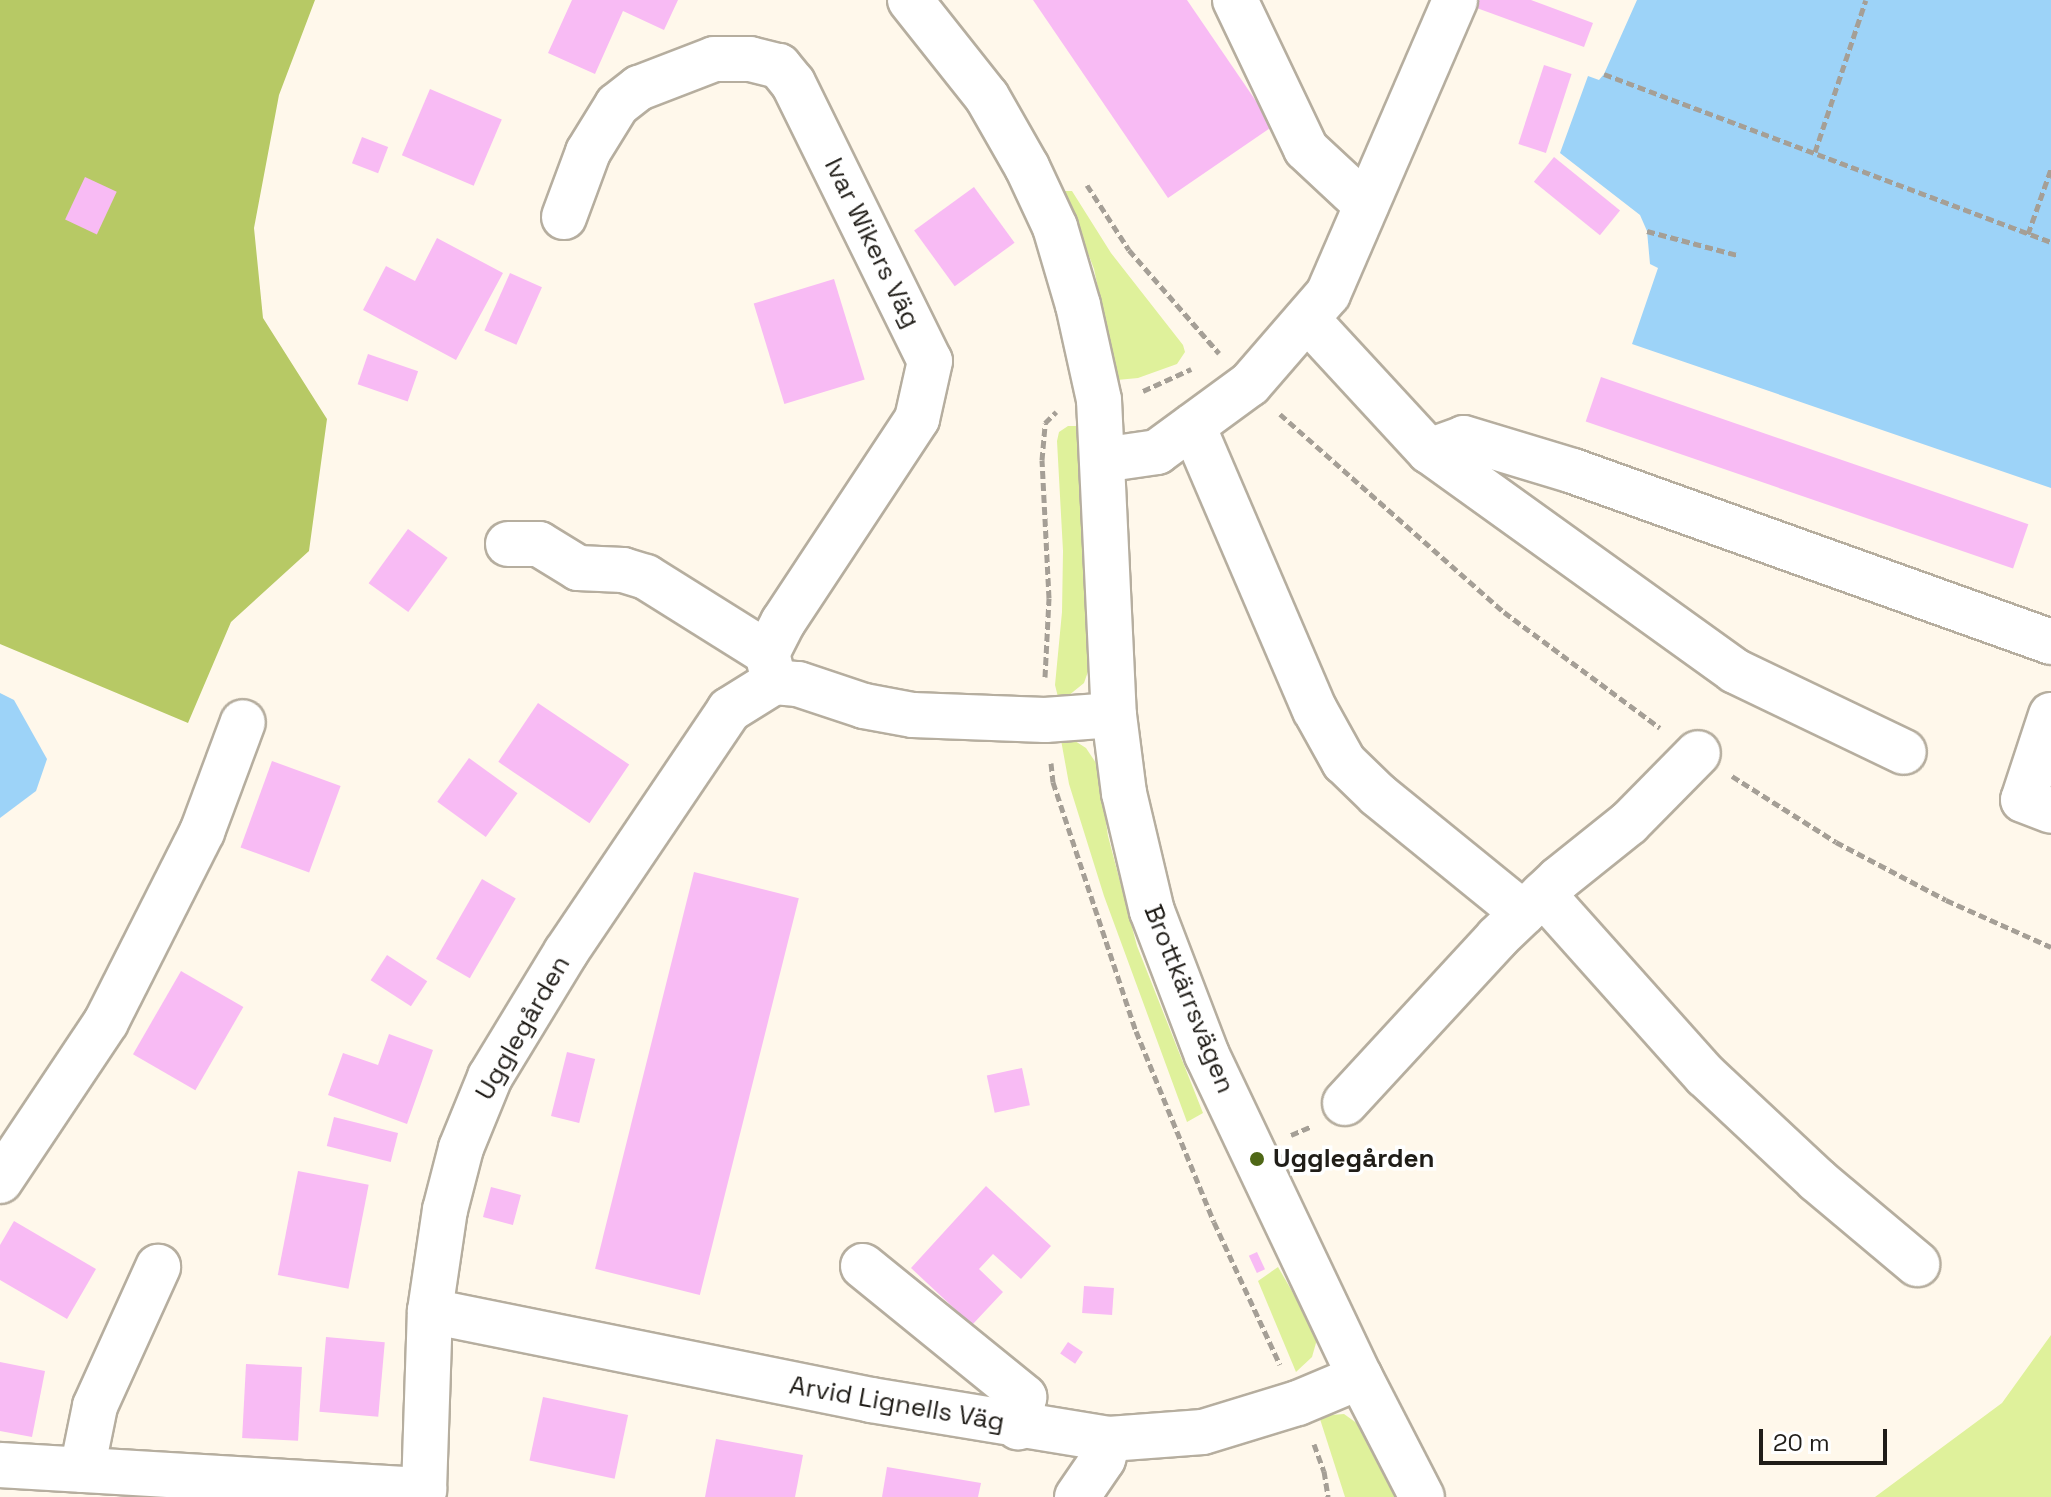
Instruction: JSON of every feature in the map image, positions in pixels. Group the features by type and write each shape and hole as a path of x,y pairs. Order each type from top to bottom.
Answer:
{"street":[{"name":"Brottkärrsvägen","path":"910,0 987,97 1027,167 1055,227 1078,305 1099,400 1114,715 1137,856 1152,911 1207,1055 1360,1377 1422,1497"},
{"path":"1235,0 1306,149 1366,205"},
{"path":"1102,460 1157,452 1250,384 1318,307 1455,0"},
{"name":"Ivar Wikers Väg","path":"564,217 588,152 617,105 639,88 714,59 750,59 779,66 793,83 930,361 917,419 791,609 770,668"},
{"path":"1318,307 1429,451 1735,671 1904,752"},
{"path":"1193,426 1315,710 1344,762 1378,795 1533,904 1706,1076 1817,1180 1917,1264"},
{"path":"1429,451 1464,438 1573,471 2051,642"},
{"path":"508,544 539,544 578,568 623,570 646,577 770,668 798,684 864,706 913,715 1045,720 1114,715"},
{"name":"Ugglegården","path":"0,1465 424,1494 430,1311 445,1210 461,1148 490,1077 566,952 729,710 770,668"},
{"path":"2051,715 2023,800 2051,811"},
{"path":"0,1181 106,1022 140,958 202,832 243,722"},
{"path":"1345,1103 1432,1006 1533,904 1629,823 1698,753"},
{"path":"863,1266 1024,1397 1018,1427"},
{"path":"82,1470 95,1406 158,1267"},
{"name":"Arvid Lignells Väg","path":"430,1311 817,1390 1018,1427 1109,1439 1203,1432 1298,1403 1360,1377"},
{"path":"1077,1497 1103,1459 1109,1439"}],"path":[{"path":"1815,152 1866,0"},
{"path":"1604,74 2051,242"},
{"path":"2028,234 2051,169"},
{"path":"1647,231 1737,255"},
{"path":"1129,250 1250,384 1390,514 1504,612 1614,697 1836,842 1946,900 2051,947"}],"green space":[{"path":"0,0 315,0 279,95 254,228 263,318 327,419 309,551 231,622 188,723 0,644"},
{"path":"1064,191 1072,191 1111,253 1183,345 1185,352 1177,364 1138,378 1117,380 1094,269"},
{"path":"1068,426 1078,426 1092,660 1084,683 1068,696 1058,697 1055,685 1062,612 1063,551 1057,441 1059,432"},
{"path":"1061,740 1075,741 1086,748 1098,766 1108,836 1137,946 1203,1113 1187,1122 1104,896 1069,784"},
{"path":"1278,1267 1318,1336 1312,1357 1296,1372 1258,1281"},
{"path":"2051,1335 2051,1497 1875,1497 2002,1403"},
{"path":"1344,1414 1358,1424 1396,1497 1345,1497 1319,1416"}],"water":[{"path":"1637,0 2051,0 2051,488 1632,344 1658,268 1650,264 1647,231 1640,215 1560,153 1588,76 1599,80 1604,74"},
{"path":"0,693 14,700 47,759 36,791 0,818"}],"building":[{"path":"572,0 678,0 664,30 623,11 595,74 548,53"},
{"path":"1033,0 1187,0 1273,126 1168,198"},
{"path":"1477,0 1531,0 1593,23 1584,47 1474,7"},
{"path":"1544,65 1572,74 1546,153 1518,144"},
{"path":"430,89 502,119 474,186 402,155"},
{"path":"362,137 388,147 378,173 352,163"},
{"path":"1554,157 1620,210 1600,235 1534,182"},
{"path":"85,177 117,192 97,234 65,220"},
{"path":"974,187 1015,243 955,286 914,230"},
{"path":"437,238 503,273 456,360 363,310 386,266 415,281"},
{"path":"510,273 542,287 516,345 484,331"},
{"path":"834,279 865,379 784,404 754,304"},
{"path":"368,354 418,371 408,402 358,384"},
{"path":"1601,377 2028,524 2013,569 1586,421"},
{"path":"408,529 448,558 408,612 369,583"},
{"path":"538,703 629,765 589,823 498,762"},
{"path":"469,758 518,793 486,837 437,802"},
{"path":"272,761 341,786 309,872 241,847"},
{"path":"694,872 799,898 700,1295 595,1269"},
{"path":"482,879 516,898 470,978 436,959"},
{"path":"387,955 427,981 411,1006 371,980"},
{"path":"181,971 243,1007 195,1090 133,1054"},
{"path":"389,1034 433,1050 407,1124 328,1095 343,1053 378,1065"},
{"path":"567,1052 595,1059 579,1123 551,1116"},
{"path":"1022,1068 1030,1105 995,1113 987,1075"},
{"path":"334,1117 398,1133 391,1162 327,1146"},
{"path":"298,1171 369,1185 348,1289 278,1275"},
{"path":"986,1186 1051,1246 1021,1279 993,1254 979,1269 1003,1292 972,1325 911,1268"},
{"path":"491,1187 521,1195 513,1225 483,1217"},
{"path":"14,1221 96,1269 67,1319 0,1280 0,1245"},
{"path":"1257,1252 1265,1269 1257,1273 1249,1256"},
{"path":"1084,1286 1114,1288 1112,1315 1082,1313"},
{"path":"326,1337 385,1342 378,1417 319,1412"},
{"path":"1068,1342 1083,1352 1075,1364 1060,1354"},
{"path":"0,1362 45,1371 32,1437 0,1431"},
{"path":"246,1364 302,1367 298,1441 242,1438"},
{"path":"543,1397 628,1415 615,1479 529,1461"},
{"path":"716,1439 803,1455 795,1497 705,1497"},
{"path":"887,1467 981,1483 978,1497 882,1497"}],"place":[{"name":"Ugglegården","path":"1257,1159"}]}
